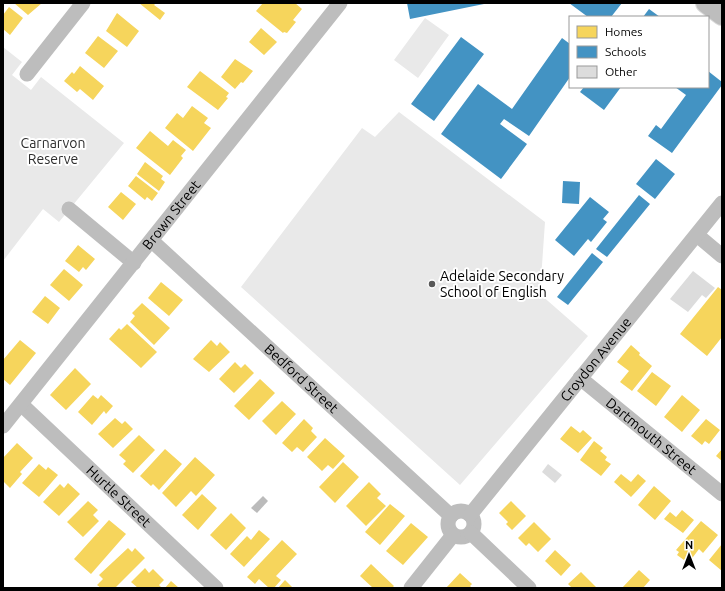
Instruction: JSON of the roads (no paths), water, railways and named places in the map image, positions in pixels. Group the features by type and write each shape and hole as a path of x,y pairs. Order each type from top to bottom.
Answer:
{"main road":[{"path":"706,3 722,15"}],"street":[{"path":"27,74 83,3"},
{"name":"Brown Street","path":"5,421 22,405 340,3"},
{"name":"Croydon Avenue","path":"470,515 722,203"},
{"path":"69,209 134,263"},
{"path":"697,235 722,256"},
{"name":"Bedford Street","path":"152,241 451,516"},
{"name":"Dartmouth Street","path":"580,378 722,494"},
{"name":"Hurtle Street","path":"22,405 216,588"},
{"path":"459,512 470,515 474,525 470,533 464,537 453,535 448,524 451,516 459,512"},
{"path":"470,533 529,588"},
{"path":"411,588 453,535"}],"place":[{"name":"Adelaide Secondary School of English","path":"432,284"}],"park label":[{"name":"Carnarvon Reserve","path":"53,152"}]}
